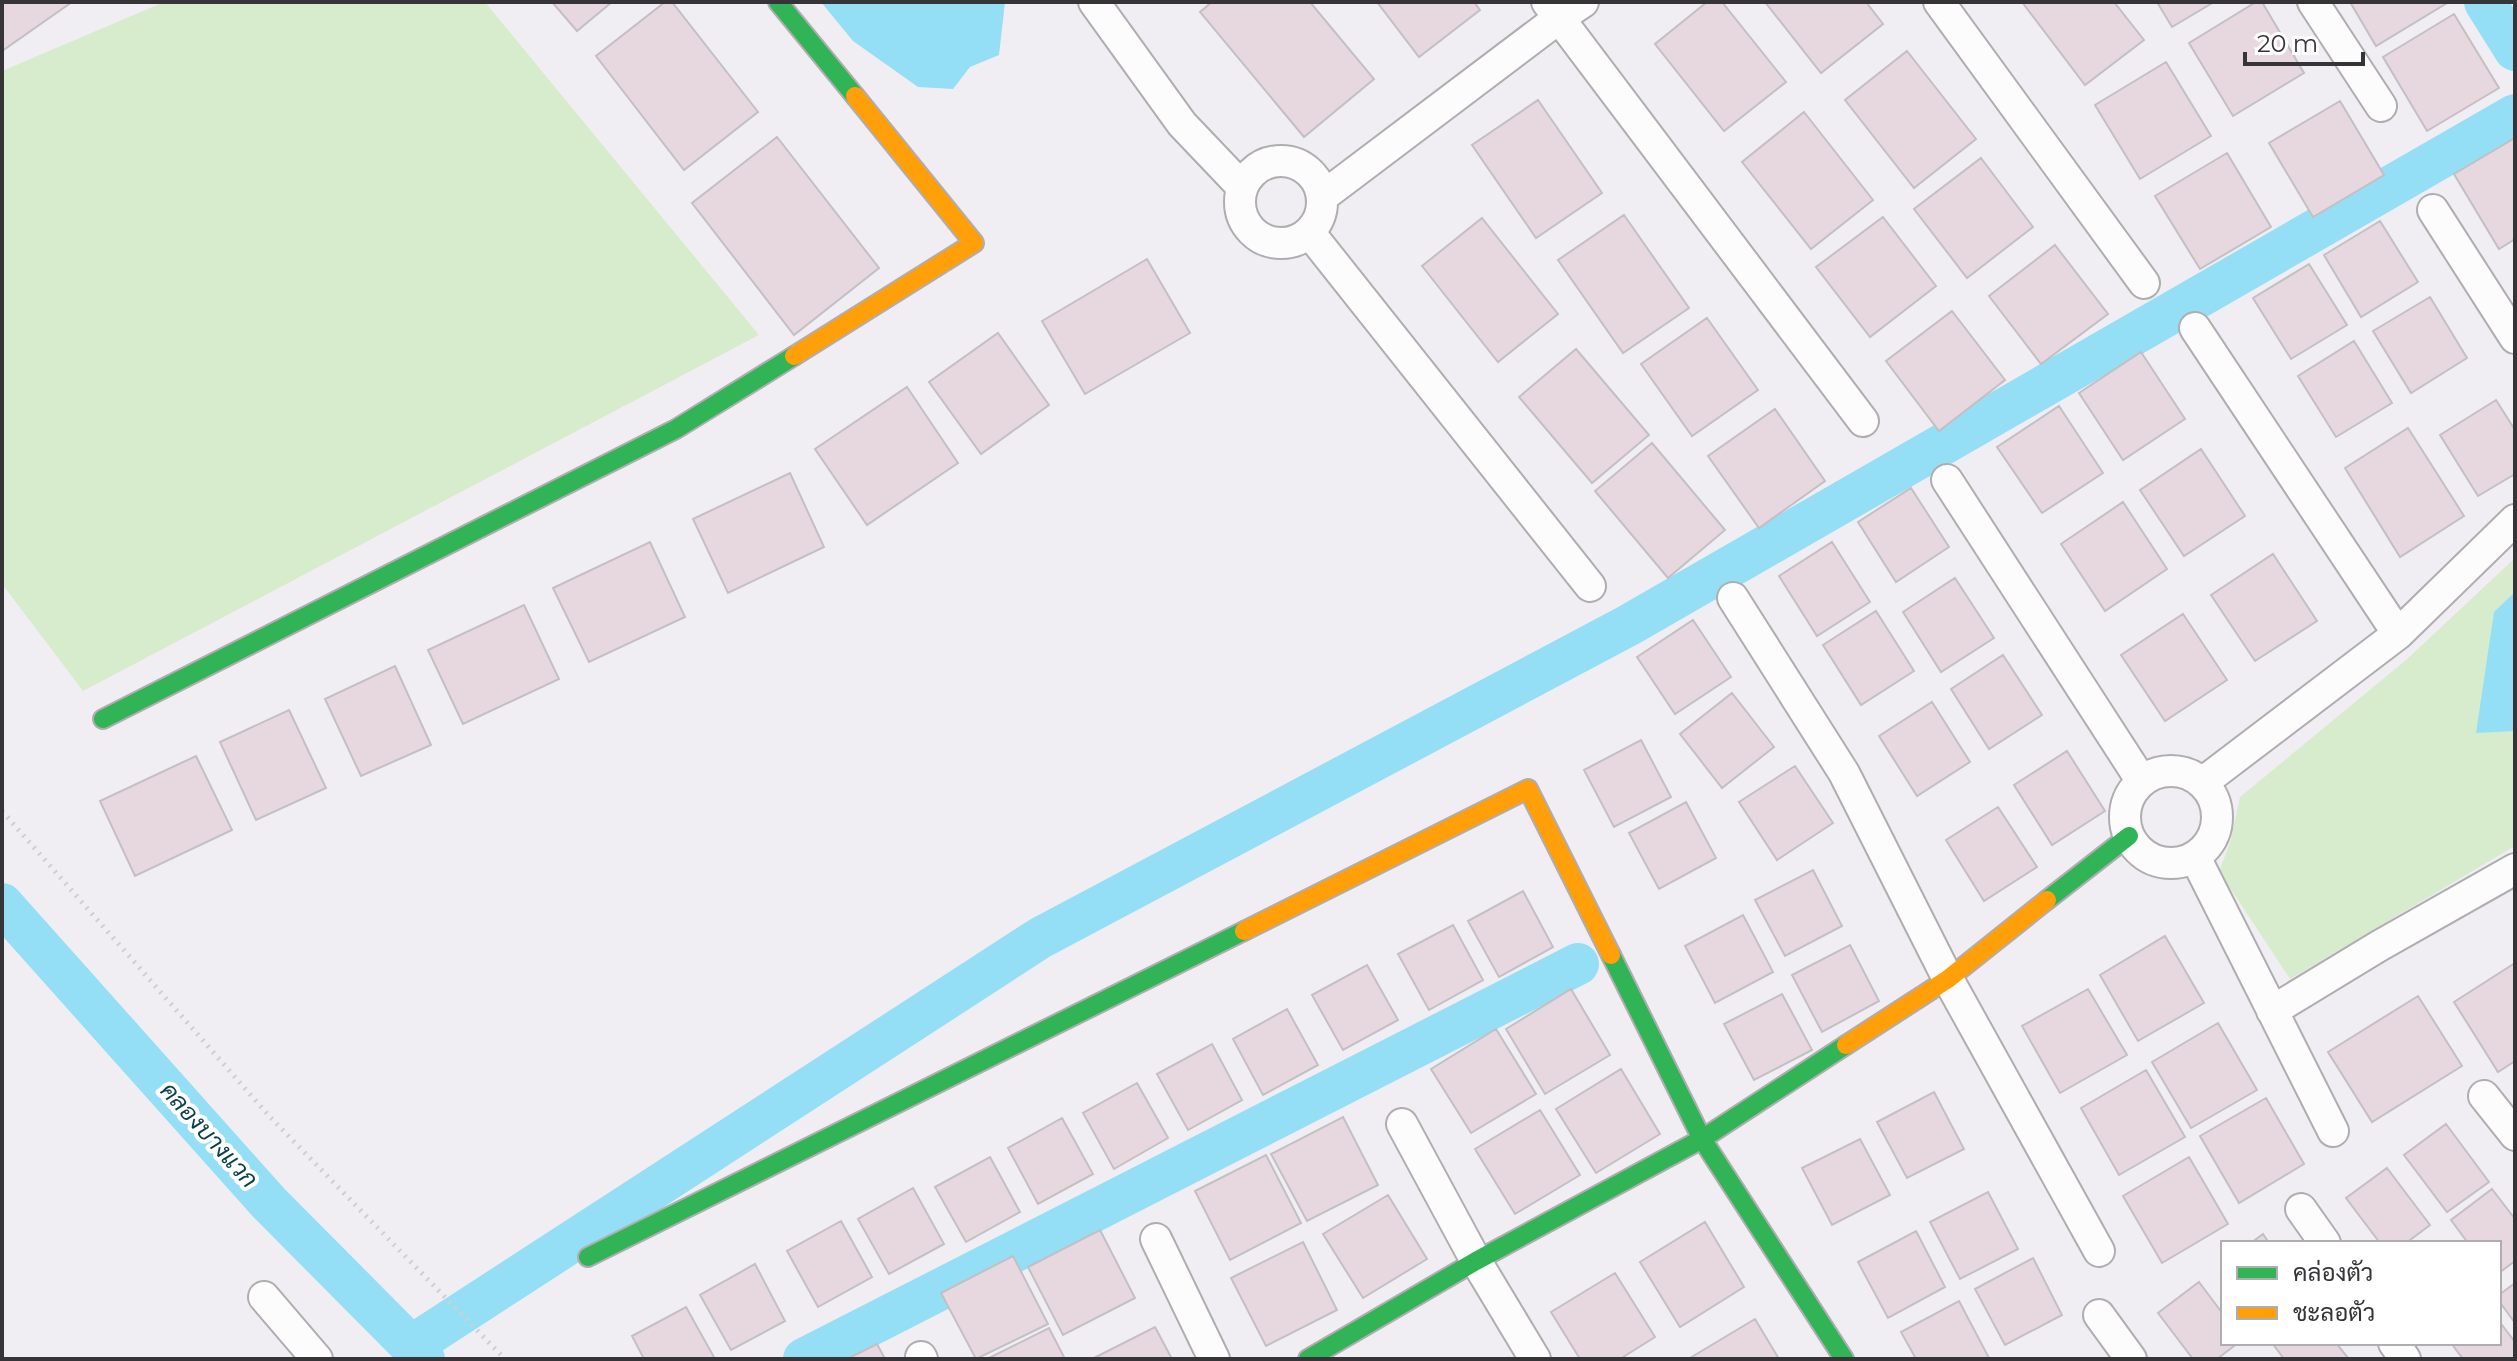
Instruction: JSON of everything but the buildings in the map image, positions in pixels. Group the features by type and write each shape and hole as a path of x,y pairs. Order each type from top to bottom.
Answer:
{"street":[{"path":"103,719 676,429 974,243 778,2"},
{"path":"1094,2 1182,124 1242,187"},
{"path":"1939,2 2144,283"},
{"path":"2313,2 2381,106"},
{"path":"1322,197 1563,7 1863,421"},
{"path":"1273,161 1287,161 1300,165 1318,184 1322,209 1317,222 1299,240 1273,242 1259,238 1242,216 1239,202 1242,187 1249,175 1260,166 1273,161"},
{"path":"2433,210 2515,338"},
{"path":"1309,232 1590,586"},
{"path":"2195,328 2398,634"},
{"path":"1947,480 2141,780"},
{"path":"2202,783 2398,634 2515,520"},
{"path":"1733,598 1844,773 1948,979 2099,1251"},
{"path":"2165,771 2179,771 2202,783 2217,807 2214,836 2206,848 2180,863 2150,859 2137,849 2125,821 2131,792 2141,780 2165,771"},
{"path":"588,1257 1528,789 1702,1139 1844,1359"},
{"path":"1308,1359 1476,1261 1702,1139 1948,979 2129,836"},
{"path":"2195,857 2333,1131"},
{"path":"2272,1011 2515,869"},
{"path":"2484,1096 2515,1135"},
{"path":"1402,1124 1476,1261 1535,1359"},
{"path":"2301,1209 2324,1241"},
{"path":"1156,1239 1214,1359"},
{"path":"264,1297 317,1359"},
{"path":"2099,1315 2131,1359"}],"path":[{"path":"2,811 270,1117 505,1359"}],"green space":[{"path":"164,2 485,2 759,335 83,691 2,584 2,71"},
{"path":"2515,558 2515,846 2290,979 2219,871 2230,843 2240,797 2406,660"}],"water":[{"path":"821,2 1005,2 999,55 970,67 953,89 918,87 853,41"},
{"path":"2515,592 2515,731 2476,733 2494,612"}],"waterway":[{"path":"2485,2 2515,50"},
{"path":"411,1346 1040,938 1629,625 2515,115"},
{"name":"คลองบางแวก","path":"2,904 269,1203 424,1359"},
{"path":"804,1359 1578,964"}],"traffic: fast":[{"path":"778,2 855,96"},
{"path":"103,719 676,429 794,356"},
{"path":"2047,900 2129,836"},
{"path":"588,1257 1244,931"},
{"path":"1611,955 1702,1139 1844,1359"},
{"path":"1308,1359 1476,1261 1702,1139 1846,1045"}],"traffic: slow":[{"path":"794,356 974,243 855,96"},
{"path":"1244,931 1528,789 1611,955"},
{"path":"1846,1045 1948,979 2047,900"}]}
